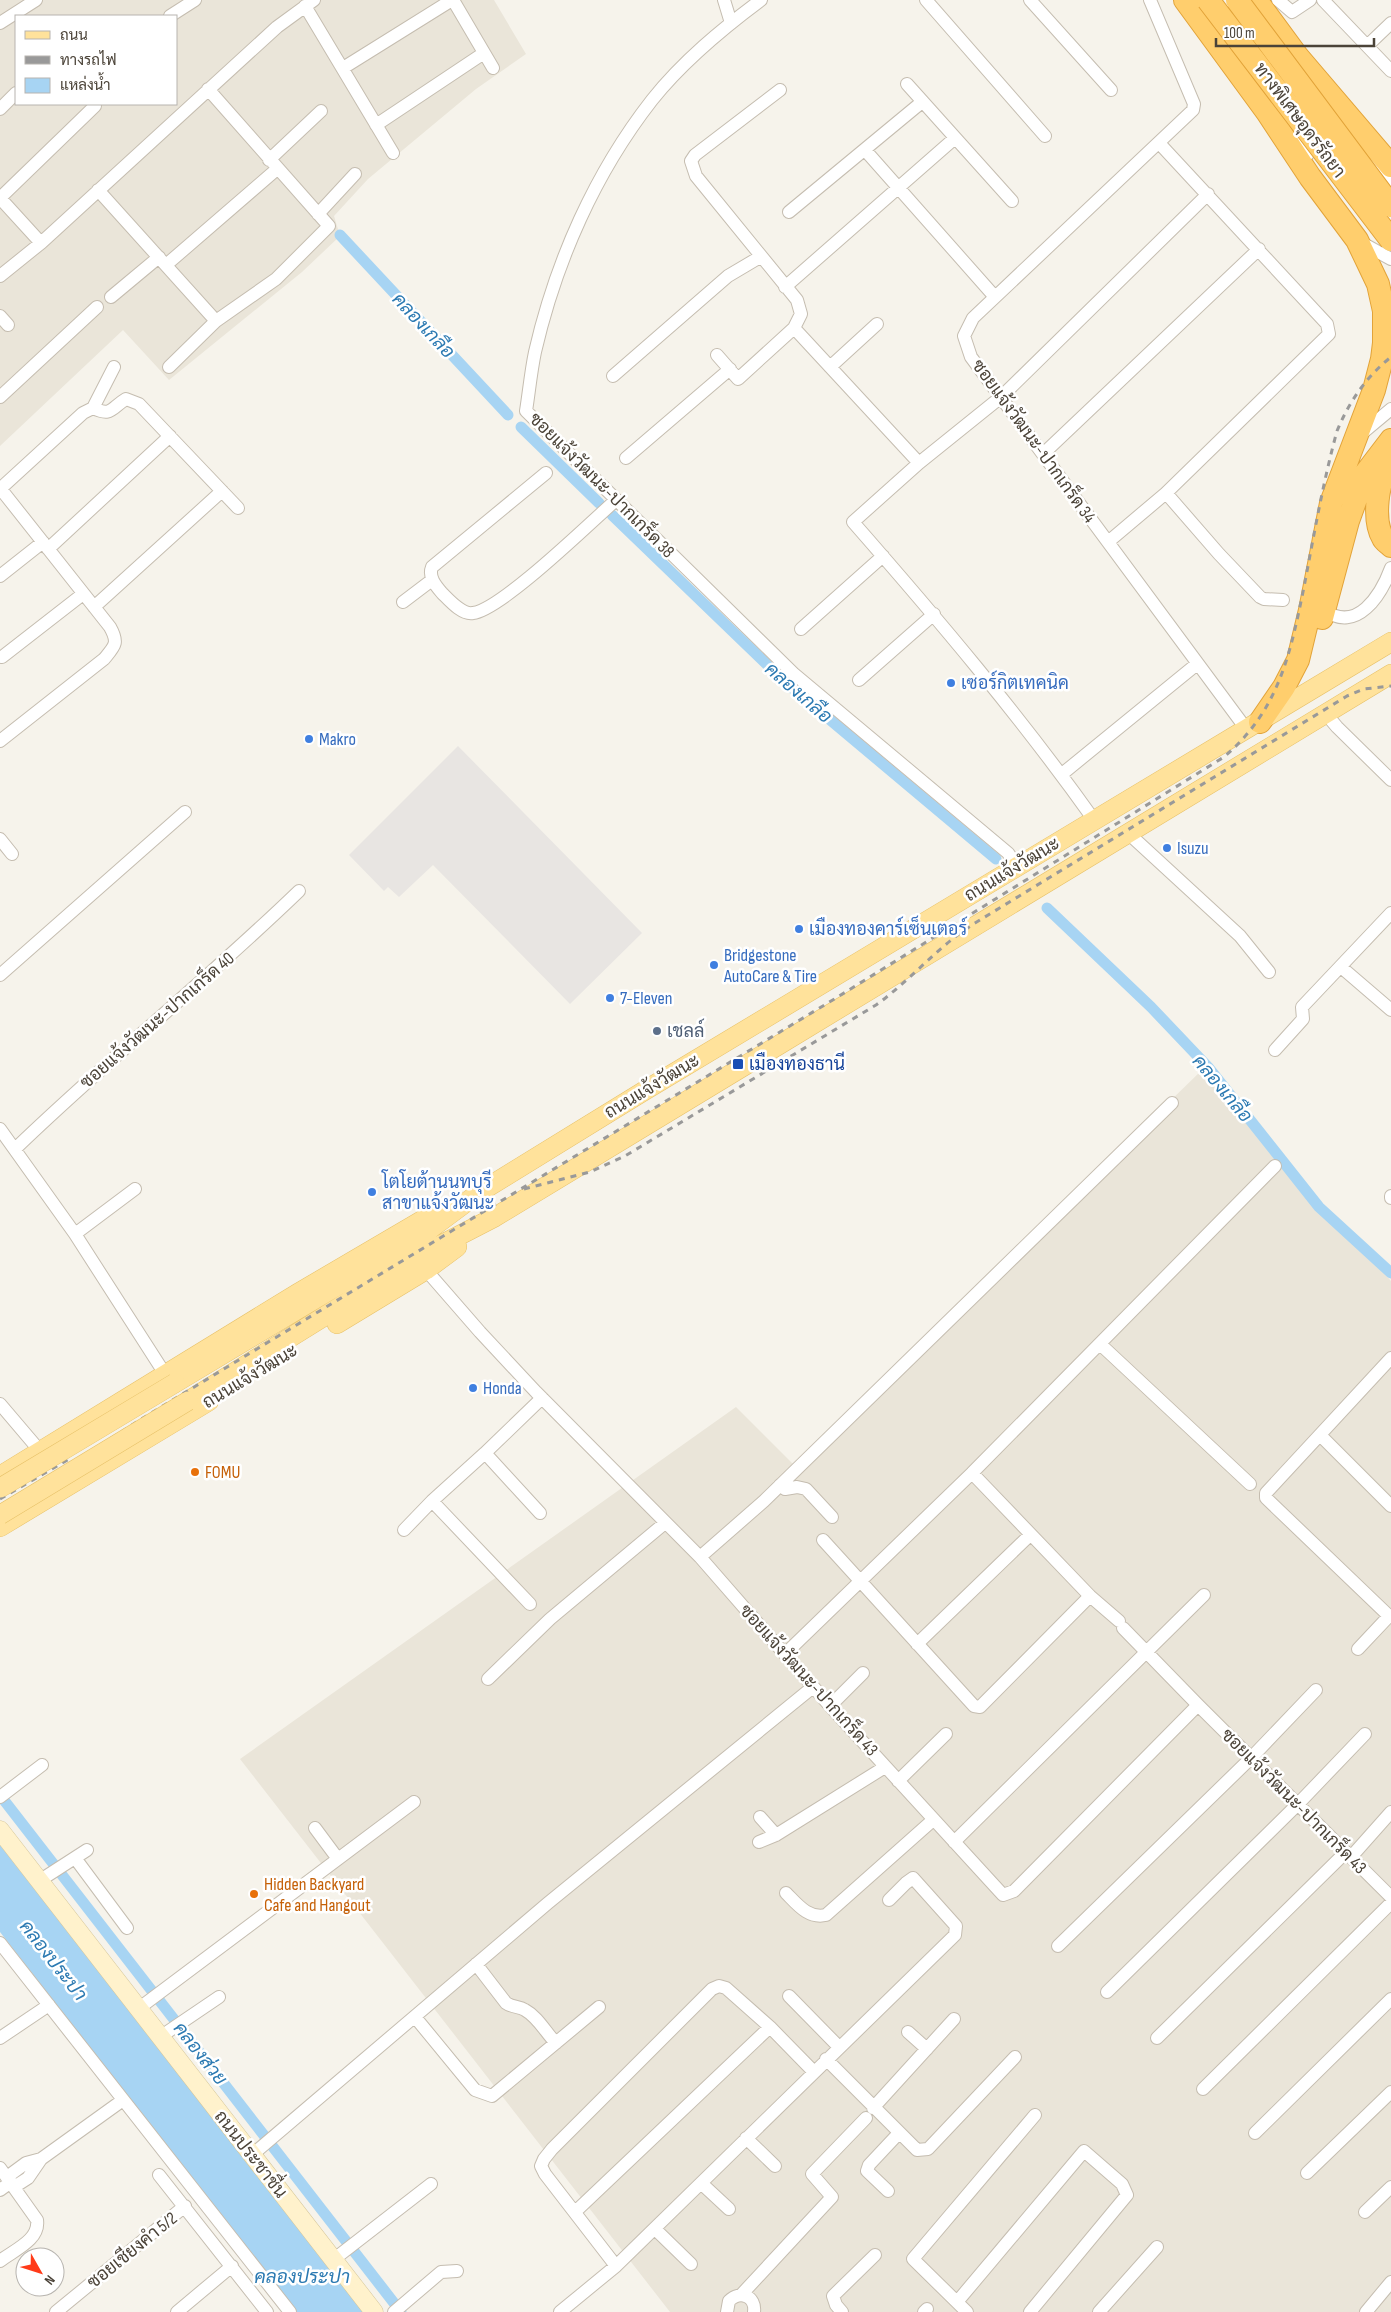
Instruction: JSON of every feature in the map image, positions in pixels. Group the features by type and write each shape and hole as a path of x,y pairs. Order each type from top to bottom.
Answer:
{"highway":[{"path":"1184,0 1267,112 1310,177 1357,240 1391,273"},
{"name":"ทางพิเศษอุดรรัถยา","path":"1208,0 1391,240"},
{"name":"ทางพิเศษอุดรรัถยา","path":"1237,0 1391,206"},
{"path":"1256,0 1298,57 1388,166"},
{"path":"1298,660 1331,503 1374,390 1384,343 1384,311 1378,284 1357,240"},
{"path":"1253,726 1284,687 1298,660 1311,642 1324,610 1348,521 1365,474 1391,440"},
{"path":"1388,469 1378,494 1377,516 1383,538 1391,546"}],"main road":[{"name":"ถนนแจ้งวัฒนะ","path":"0,1476 73,1430 170,1379 422,1235 480,1192 1017,866 1391,642"},
{"name":"ถนนแจ้งวัฒนะ","path":"0,1515 431,1250 495,1217 1391,674"},
{"name":"ถนนแจ้งวัฒนะ","path":"0,1527 58,1494 426,1270 495,1217"},
{"name":"ถนนแจ้งวัฒนะ","path":"0,1488 170,1379"},
{"path":"73,1430 65,1444 66,1454 73,1466 82,1471 95,1471"},
{"path":"36,1454 48,1454 60,1459 66,1470 65,1482 58,1494"}],"street":[{"path":"172,15 195,0"},
{"path":"343,68 453,0 493,68"},
{"path":"724,0 731,23"},
{"name":"ซอยแจ้งวัฒนะ-ปากเกร็ด 38","path":"761,0 690,58 653,99 617,149 592,193 570,244 535,352 526,411 793,673 1008,853 1017,866"},
{"path":"926,0 1045,136"},
{"path":"1030,0 1111,90"},
{"name":"ซอยแจ้งวัฒนะ-ปากเกร็ด 34","path":"1150,0 1194,104 1193,110 973,318 964,336 972,357 1197,664 1253,726"},
{"path":"1198,0 1299,130 1308,154"},
{"path":"1226,0 1249,30 1292,70 1350,139"},
{"path":"1278,0 1292,12 1307,2"},
{"path":"1323,0 1391,71"},
{"path":"0,23 30,2"},
{"path":"0,276 41,243 303,4 393,153"},
{"path":"1367,46 1391,23"},
{"path":"376,125 484,53"},
{"path":"907,84 1012,201"},
{"path":"169,367 216,321 276,279 329,226 208,89"},
{"path":"717,355 738,379 794,328 801,314 797,300 760,257 696,176 691,161 695,155 780,90"},
{"path":"0,108 15,93"},
{"path":"789,212 922,102"},
{"path":"41,243 0,198 95,106"},
{"path":"111,297 162,261 273,164 320,111"},
{"path":"1310,177 1307,163 1308,154 1313,146 1326,139 1343,136 1360,146 1391,182"},
{"path":"785,287 954,138"},
{"path":"1108,542 1166,493 1329,334 1327,324 1159,142"},
{"path":"865,150 995,297"},
{"path":"318,214 355,174"},
{"path":"98,190 216,321"},
{"path":"1094,820 1062,774 934,614 853,522 919,463 1001,397 1208,194"},
{"path":"1357,240 1391,259"},
{"path":"1043,454 1258,249"},
{"path":"613,376 728,276 760,257"},
{"path":"0,397 97,307"},
{"path":"830,367 877,324"},
{"path":"794,328 919,463"},
{"path":"2,734 104,659 115,646 115,636 110,627 0,488 83,413 92,408 114,367"},
{"path":"626,458 730,370"},
{"path":"92,408 102,413 110,412 126,399 139,404 238,508"},
{"path":"1354,440 1391,409"},
{"path":"0,576 46,545 170,436"},
{"path":"546,473 432,567 430,572 432,580 464,613 473,614 492,605 544,565 616,500"},
{"path":"94,607 222,491"},
{"path":"1166,493 1218,554 1260,597 1283,600"},
{"path":"801,630 883,556"},
{"path":"1324,610 1332,616 1342,618 1358,614 1375,600 1391,568"},
{"path":"403,602 432,580"},
{"path":"2,657 83,594"},
{"path":"859,680 934,614"},
{"path":"1062,774 1197,664"},
{"path":"1326,714 1391,780"},
{"path":"0,974 185,812"},
{"path":"1128,833 1240,936 1269,972"},
{"path":"0,839 12,854"},
{"name":"ซอยแจ้งวัฒนะ-ปากเกร็ด 40","path":"15,1149 74,1092 228,958 299,891"},
{"path":"1274,1050 1303,1019 1302,1007 1391,914"},
{"path":"1341,967 1391,1010"},
{"path":"700,1557 780,1485 1172,1103"},
{"path":"0,1129 75,1234 170,1379"},
{"path":"785,1654 972,1473 1274,1166"},
{"path":"75,1234 135,1189"},
{"name":"ซอยแจ้งวัฒนะ-ปากเกร็ด 43","path":"426,1270 480,1332 542,1398 700,1557 830,1706 1003,1895 1014,1891 1198,1706"},
{"path":"1100,1344 1250,1484"},
{"path":"1358,1648 1389,1616 1266,1498 1266,1493 1321,1436 1391,1358"},
{"path":"404,1530 432,1501 485,1454 542,1398"},
{"path":"0,1404 36,1454"},
{"path":"1321,1436 1391,1506"},
{"path":"485,1454 540,1513"},
{"name":"ซอยแจ้งวัฒนะ-ปากเกร็ด 43","path":"972,1473 1030,1535 1120,1624 1198,1706 1391,1897"},
{"path":"780,1485 785,1489 797,1487 806,1489 832,1517"},
{"path":"432,1501 530,1604"},
{"path":"488,1679 550,1619 666,1523"},
{"path":"917,1644 1030,1535"},
{"path":"823,1540 974,1706 980,1707 1090,1596"},
{"path":"954,1842 1204,1595"},
{"path":"830,1706 863,1673"},
{"path":"256,2152 476,1964 813,1686"},
{"path":"1058,1946 1251,1758 1316,1690"},
{"path":"898,1781 946,1734"},
{"path":"1107,1992 1298,1804 1365,1734"},
{"path":"0,1797 42,1765"},
{"path":"759,1842 776,1835 885,1767"},
{"path":"142,2005 414,1802"},
{"path":"1157,2038 1391,1812"},
{"path":"760,1817 776,1835"},
{"path":"786,1893 805,1911 818,1917 826,1915 934,1820"},
{"path":"315,1828 338,1859"},
{"name":"ถนนประชาชื่น","path":"0,1830 44,1878 338,2257 374,2312"},
{"path":"44,1878 87,1850"},
{"path":"70,1861 127,1928"},
{"path":"560,2312 616,2266 655,2229 826,2059 956,1935 956,1926 913,1878 890,1900"},
{"path":"1203,2089 1391,1904"},
{"path":"0,1944 290,2312"},
{"path":"476,1964 506,2003 513,2008 522,2008 531,2015 556,2043"},
{"path":"616,2266 545,2174 541,2166 544,2159 712,1989 719,1986 726,1988 770,2027 814,2072"},
{"path":"789,1996 839,2047"},
{"path":"165,2034 219,1997"},
{"path":"1255,2133 1391,1999"},
{"path":"0,2038 49,2005"},
{"path":"415,2017 475,2090 492,2096 497,2094 599,2007"},
{"path":"726,2311 732,2298 741,2295 832,2197 812,2174 870,2113 954,2019"},
{"path":"575,2212 770,2027"},
{"path":"908,2032 927,2049"},
{"path":"826,2059 870,2113 899,2132 917,2150 928,2149 1015,2057"},
{"path":"1308,2173 1391,2092"},
{"path":"6,2181 28,2178 42,2159 123,2100"},
{"path":"968,2312 913,2259 1035,2114"},
{"path":"888,2191 867,2171 869,2165 899,2132"},
{"path":"746,2138 775,2166"},
{"path":"957,2302 1084,2151 1122,2184 1127,2195 1030,2312"},
{"path":"159,2175 267,2312"},
{"path":"0,2260 33,2237 38,2228 37,2220 6,2181"},
{"path":"701,2183 729,2209"},
{"path":"338,2257 431,2184"},
{"path":"1365,2212 1391,2187"},
{"name":"ซอยเชียงคำ 5/2","path":"56,2312 185,2206"},
{"path":"655,2229 691,2264"},
{"path":"1099,2312 1157,2247"},
{"path":"842,2312 836,2305 833,2296 876,2255"},
{"path":"177,2312 232,2266"},
{"path":"398,2308 441,2272 457,2271"},
{"path":"1366,2312 1391,2282"},
{"path":"741,2295 746,2296 753,2302 754,2312"}],"shaded area":[{"path":"0,0 494,0 526,54 476,89 368,179 334,216 340,236 302,272 169,380 123,330 0,446"},
{"path":"458,746 642,933 570,1004 433,865 399,897 388,887 384,891 349,855"},
{"path":"1203,1069 1391,1281 1391,2312 670,2312 240,1759 736,1407 795,1466"}],"water":[{"name":"คลองประปา","path":"0,1845 367,2312 294,2312 0,1932"}],"waterway":[{"name":"คลองเกลือ","path":"340,235 508,415"},
{"name":"คลองเกลือ","path":"521,427 599,503"},
{"name":"คลองเกลือ","path":"612,515 785,682 996,859"},
{"name":"คลองเกลือ","path":"1047,908 1151,1007 1208,1067 1319,1207 1391,1273"},
{"name":"คลองส่วย","path":"0,1795 401,2312"}],"railway":[{"path":"0,1509 143,1418 836,998 1224,757 1243,739 1258,720 1270,700 1287,658 1337,431 1359,391 1391,357"},
{"path":"524,1189 590,1172 625,1156 876,1005 949,942 975,923 1347,696 1364,689 1391,686"},
{"path":"0,1499 69,1459"}],"place":[{"name":"เซอร์กิตเทคนิค","path":"951,683"},
{"name":"Makro","path":"309,739"},
{"name":"Isuzu","path":"1167,848"},
{"name":"เมืองทองคาร์เซ็นเตอร์","path":"799,929"},
{"name":"Bridgestone AutoCare & Tire","path":"714,965"},
{"name":"7-Eleven","path":"610,998"},
{"name":"เชลล์","path":"657,1031"},
{"name":"เมืองทองธานี","path":"738,1064"},
{"name":"โตโยต้านนทบุรี สาขาแจ้งวัฒนะ","path":"372,1192"},
{"name":"Honda","path":"473,1388"},
{"name":"FOMU","path":"195,1472"},
{"name":"Hidden Backyard Cafe and Hangout","path":"254,1894"}]}
